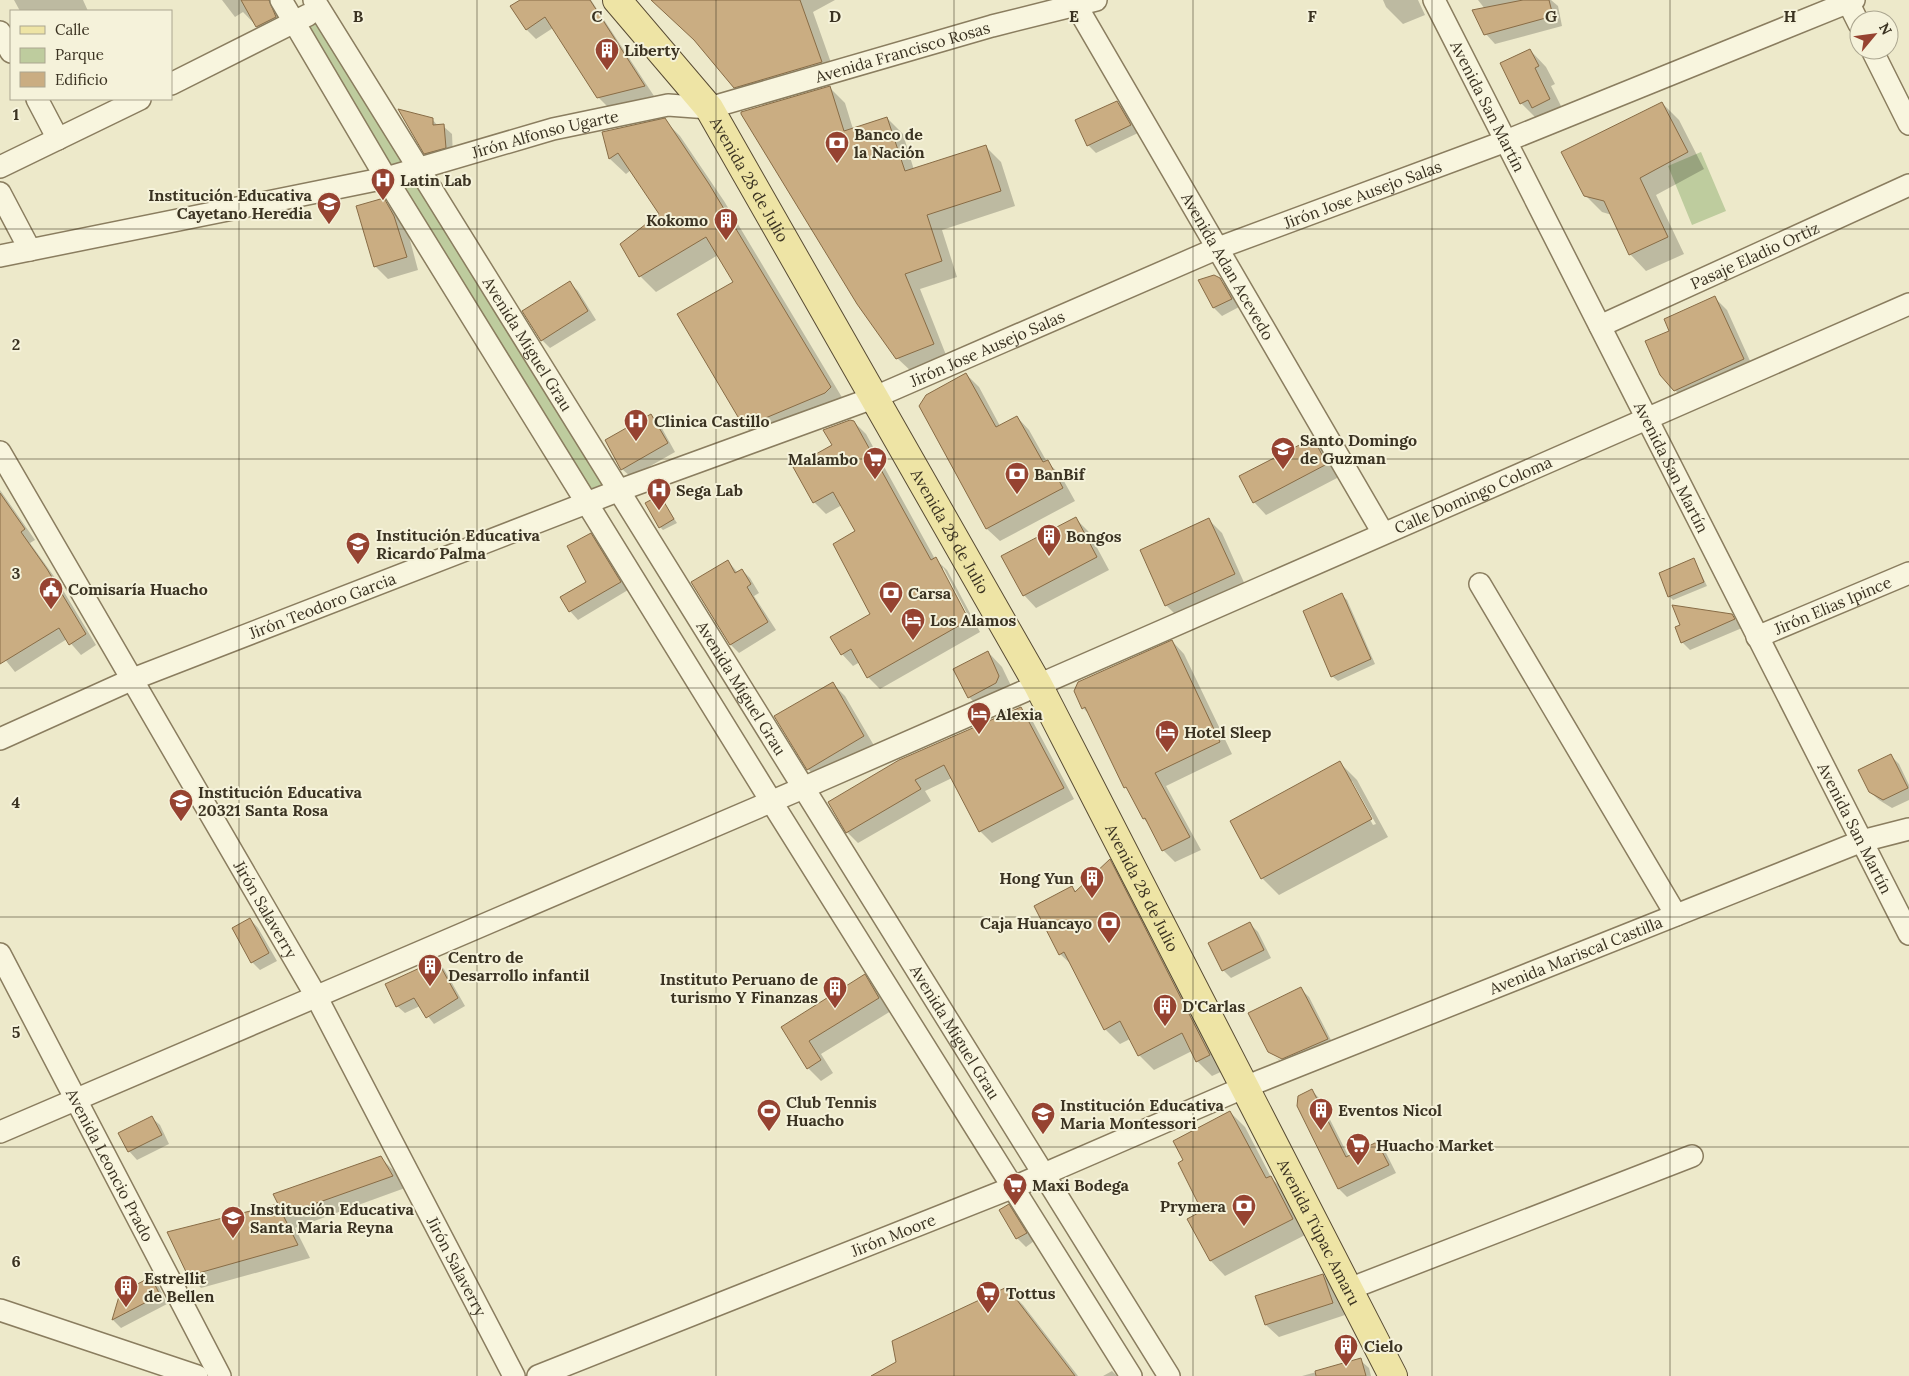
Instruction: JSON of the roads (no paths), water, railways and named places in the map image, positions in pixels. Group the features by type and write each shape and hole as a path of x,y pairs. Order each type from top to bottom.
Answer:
{"main road":[{"name":"Avenida 28 de Julio","path":"617,0 709,108 1038,685 1245,1087"},
{"name":"Avenida Túpac Amaru","path":"1245,1087 1393,1376"}],"street":[{"name":"Avenida Miguel Grau","path":"281,0 386,178 771,801 1131,1376"},
{"name":"Avenida San Martín","path":"1434,0 1909,934"},
{"name":"Jirón Jose Ausejo Salas","path":"873,398 1218,248 1506,141 1851,1"},
{"name":"Avenida Francisco Rosas","path":"709,108 992,26 1082,2"},
{"name":"Avenida Adan Acevedo","path":"1082,2 1218,248 1383,532"},
{"name":"Avenida Miguel Grau","path":"322,3 420,170 1169,1376"},
{"path":"172,84 295,23 322,3"},
{"path":"0,32 10,50"},
{"path":"1877,60 1909,124"},
{"path":"38,100 58,139"},
{"path":"0,167 138,100"},
{"name":"Jirón Alfonso Ugarte","path":"0,256 386,178 420,170 553,129 668,105 709,108"},
{"name":"Pasaje Eladio Ortiz","path":"1600,326 1909,185"},
{"path":"0,192 30,250"},
{"name":"Calle Domingo Coloma","path":"0,1132 803,788 1383,532 1647,420 1909,304"},
{"name":"Jirón Teodoro Garcia","path":"0,739 133,679 620,490 873,398"},
{"name":"Jirón Salaverry","path":"0,452 316,996 514,1376"},
{"name":"Jirón Elias Ipince","path":"1757,637 1909,573"},
{"path":"1480,584 1676,915"},
{"name":"Avenida Mariscal Castilla","path":"1245,1087 1862,841 1909,829"},
{"name":"Avenida Leoncio Prado","path":"0,954 220,1376"},
{"name":"Jirón Moore","path":"538,1376 1014,1187 1245,1087"},
{"path":"1349,1289 1692,1156"},
{"path":"0,1310 197,1376"}],"place":[{"name":"Liberty","path":"607,71"},
{"name":"Banco de la Nación","path":"837,164"},
{"name":"Latin Lab","path":"383,201"},
{"name":"Institución Educativa Cayetano Heredia","path":"329,225"},
{"name":"Kokomo","path":"726,241"},
{"name":"Clinica Castillo","path":"636,442"},
{"name":"Santo Domingo de Guzman","path":"1283,470"},
{"name":"Malambo","path":"875,480"},
{"name":"BanBif","path":"1017,495"},
{"name":"Sega Lab","path":"659,511"},
{"name":"Bongos","path":"1049,557"},
{"name":"Institución Educativa Ricardo Palma","path":"358,565"},
{"name":"Comisaría Huacho","path":"51,610"},
{"name":"Carsa","path":"891,614"},
{"name":"Los Alamos","path":"913,641"},
{"name":"Alexia","path":"979,735"},
{"name":"Hotel Sleep","path":"1167,753"},
{"name":"Institución Educativa 20321 Santa Rosa","path":"181,822"},
{"name":"Hong Yun","path":"1092,899"},
{"name":"Caja Huancayo","path":"1109,944"},
{"name":"Centro de Desarrollo infantil","path":"430,987"},
{"name":"Instituto Peruano de turismo Y Finanzas","path":"835,1009"},
{"name":"D'Carlas","path":"1165,1027"},
{"name":"Eventos Nicol","path":"1321,1131"},
{"name":"Club Tennis Huacho","path":"769,1132"},
{"name":"Institución Educativa Maria Montessori","path":"1043,1135"},
{"name":"Huacho Market","path":"1358,1166"},
{"name":"Maxi Bodega","path":"1015,1206"},
{"name":"Prymera","path":"1244,1227"},
{"name":"Institución Educativa Santa Maria Reyna","path":"233,1239"},
{"name":"Estrellit de Bellen","path":"126,1308"},
{"name":"Tottus","path":"988,1314"},
{"name":"Cielo","path":"1346,1367"}]}
